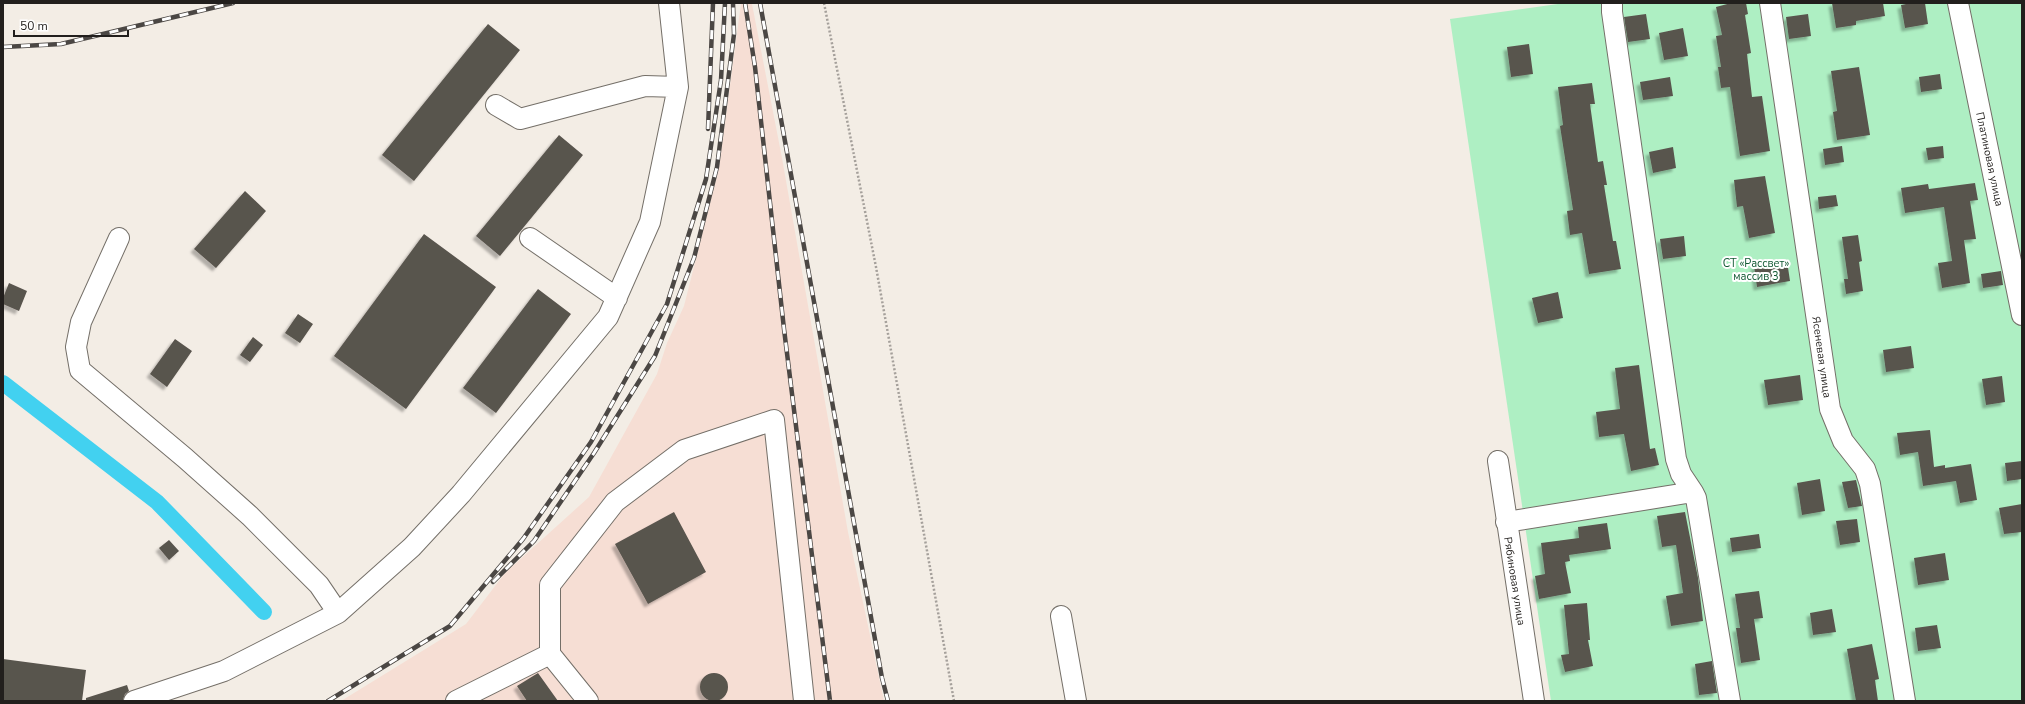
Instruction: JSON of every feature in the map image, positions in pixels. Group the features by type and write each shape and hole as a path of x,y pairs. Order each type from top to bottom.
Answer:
{"street":[{"path":"134,701 224,671 338,613 412,547 461,494 608,317 650,222 678,87 669,3"},
{"path":"1612,3 1612,12 1676,459 1681,474 1696,498 1730,701"},
{"name":"Ясеневая улица","path":"1770,3 1830,410 1843,442 1865,469 1870,484 1905,701"},
{"name":"Платиновая улица","path":"1958,3 2022,315"},
{"path":"496,105 520,119 645,86 678,87"},
{"path":"119,238 81,322 76,347 80,370 185,458 250,516 319,585 338,613"},
{"path":"530,238 617,298"},
{"path":"588,701 550,654 550,585 615,502 684,450 774,420 804,701"},
{"name":"Рябиновая улица","path":"1498,461 1534,701"},
{"path":"1506,522 1693,492"},
{"path":"1061,616 1076,701"},
{"path":"456,701 550,654"}],"path":[{"path":"824,3 876,268 954,701"}],"shaded area":[{"path":"741,3 752,4 782,158 848,532 884,701 341,701 466,624 505,573 589,497 657,374 667,343 684,306 719,168"}],"green space":[{"name":"СТ «Рассвет» массив 3","path":"1565,3 2022,3 2022,701 1551,701 1450,19"}],"building":[{"path":"1731,3 1746,3 1748,14 1745,15 1751,53 1747,54 1752,97 1762,96 1770,151 1740,156 1730,87 1721,88 1718,67 1721,67 1716,36 1722,35 1716,7"},
{"path":"1832,3 1883,3 1885,16 1856,21 1856,25 1836,28"},
{"path":"1925,3 1928,24 1905,28 1901,5"},
{"path":"1646,14 1650,39 1628,42 1624,17"},
{"path":"1808,14 1811,36 1789,39 1786,17"},
{"path":"488,24 520,50 414,181 382,155"},
{"path":"1683,28 1688,56 1664,60 1659,33"},
{"path":"1529,44 1533,74 1511,77 1507,47"},
{"path":"1859,67 1870,135 1837,140 1833,112 1837,111 1831,71"},
{"path":"1940,74 1942,89 1921,92 1919,77"},
{"path":"1670,77 1673,96 1643,100 1640,82"},
{"path":"1592,83 1595,104 1590,104 1598,162 1603,161 1607,185 1604,185 1613,241 1616,241 1621,269 1589,274 1582,233 1570,235 1567,211 1573,210 1560,126 1563,125 1558,87"},
{"path":"559,135 583,155 500,256 476,236"},
{"path":"1842,146 1844,162 1825,165 1823,149"},
{"path":"1943,146 1944,158 1928,160 1926,148"},
{"path":"1673,147 1676,168 1653,173 1649,152"},
{"path":"1765,176 1775,233 1749,238 1743,206 1737,207 1734,180"},
{"path":"1975,183 1978,200 1970,201 1976,239 1964,240 1970,283 1942,288 1938,263 1952,261 1944,207 1905,213 1901,188 1928,184 1929,189"},
{"path":"245,191 266,211 216,268 194,249"},
{"path":"1836,195 1838,206 1819,209 1818,197"},
{"path":"424,234 496,287 406,409 334,356"},
{"path":"1858,235 1862,261 1859,262 1863,291 1846,294 1844,279 1848,279 1842,237"},
{"path":"1684,236 1686,256 1663,259 1660,239"},
{"path":"1787,261 1790,281 1757,287 1754,266"},
{"path":"2001,271 2003,285 1983,288 1981,274"},
{"path":"9,283 27,291 19,311 3,304 3,298"},
{"path":"538,289 571,314 496,413 463,388"},
{"path":"1558,292 1563,318 1538,323 1532,298"},
{"path":"298,314 313,324 300,343 285,333"},
{"path":"253,337 263,345 250,362 240,355"},
{"path":"175,339 192,351 167,387 150,374"},
{"path":"1911,346 1914,368 1886,372 1883,350"},
{"path":"1639,365 1650,449 1655,448 1659,465 1631,471 1624,434 1599,437 1596,412 1620,409 1615,368"},
{"path":"1800,375 1803,400 1768,405 1764,380"},
{"path":"2002,376 2005,402 1986,405 1982,379"},
{"path":"1930,430 1934,467 1945,465 1945,468 1971,464 1977,500 1960,503 1956,481 1923,486 1918,452 1900,455 1897,433"},
{"path":"2022,461 2022,479 2007,481 2005,463"},
{"path":"1820,479 1825,511 1802,515 1797,483"},
{"path":"1856,480 1862,506 1848,508 1842,482"},
{"path":"2022,504 2022,532 2004,534 1999,508"},
{"path":"674,512 706,572 648,604 615,544"},
{"path":"1685,512 1698,578 1703,621 1671,626 1666,596 1683,593 1676,545 1662,547 1657,516"},
{"path":"1857,519 1860,542 1840,545 1836,521"},
{"path":"1607,523 1611,549 1569,555 1570,561 1565,562 1571,593 1539,599 1535,576 1545,574 1541,543 1579,538 1578,527"},
{"path":"1759,534 1761,548 1732,552 1730,538"},
{"path":"169,540 179,551 169,560 159,548"},
{"path":"1945,553 1949,580 1918,585 1914,558"},
{"path":"1759,591 1763,618 1754,619 1760,660 1741,663 1736,628 1740,628 1735,594"},
{"path":"1587,603 1590,640 1588,640 1593,666 1565,672 1561,655 1569,654 1564,605"},
{"path":"1832,609 1836,632 1813,635 1810,613"},
{"path":"1937,625 1941,648 1918,651 1915,628"},
{"path":"1872,644 1879,679 1875,680 1878,701 1856,701 1847,649"},
{"path":"3,659 86,670 82,701 3,701"},
{"path":"1712,661 1717,693 1699,695 1695,664"},
{"path":"538,673 558,701 527,701 517,686"},
{"path":"714,673 724,677 728,687 724,697 714,701 704,697 700,687 704,677"},
{"path":"127,685 129,691 125,694 123,700 86,701 86,698"}],"waterway":[{"path":"3,383 157,502 264,612"}],"railway":[{"path":"3,47 61,44 233,3"},
{"path":"708,129 713,3"},
{"path":"328,701 450,626 523,539 591,442 667,304 706,179 721,80 725,3"},
{"path":"493,582 534,541 594,453 655,356 694,258 717,167 734,34 733,3"},
{"path":"745,3 755,67 784,329 830,701"},
{"path":"760,3 882,678 888,701"}]}
